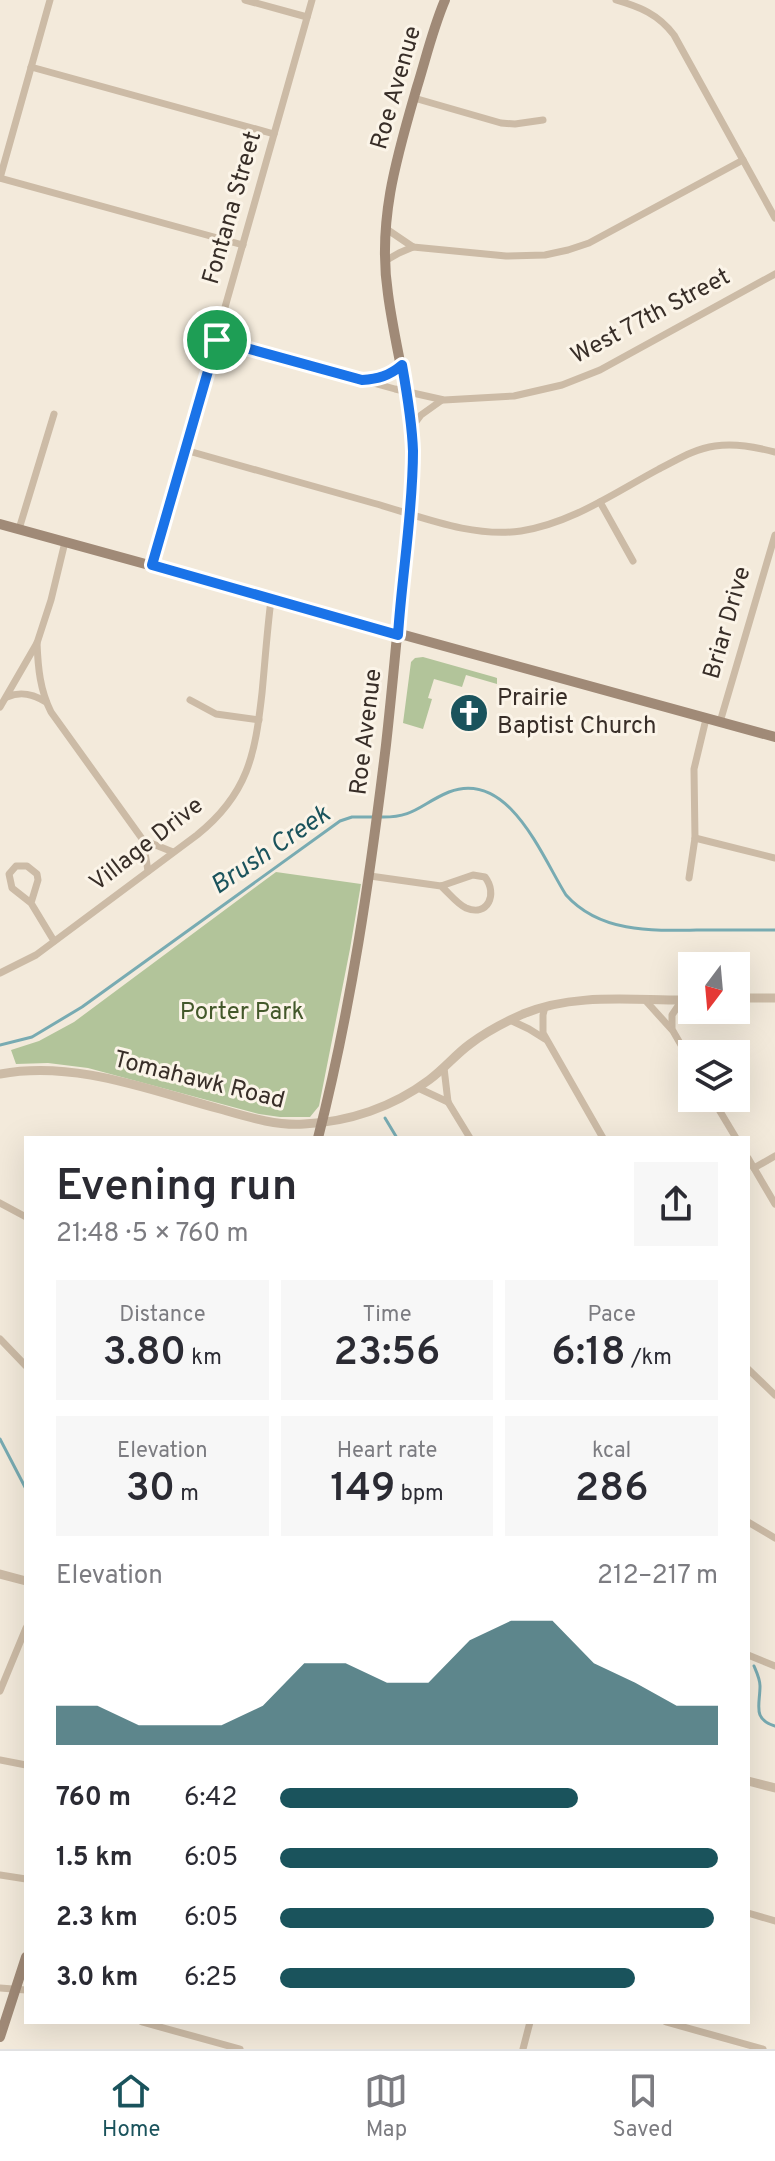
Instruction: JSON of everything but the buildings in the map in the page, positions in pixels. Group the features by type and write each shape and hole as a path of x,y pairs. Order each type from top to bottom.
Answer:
{"main road":[{"name":"Roe Avenue","path":"318,1136 349,996 370,876 398,635 412,475 412,427 388,295 385,228 391,184 445,0"},
{"path":"0,524 775,737"},
{"path":"0,2037 20,1990 24,1968"}],"street":[{"path":"50,0 0,178 243,245"},
{"path":"245,0 307,17"},
{"name":"Fontana Street","path":"152,565 312,0"},
{"path":"616,0 642,8 674,35 775,218"},
{"path":"31,67 274,134"},
{"path":"414,98 501,123 543,120"},
{"path":"385,261 413,247 506,256 545,255 568,250 609,234 743,160"},
{"path":"385,228 413,247"},
{"name":"West 77th Street","path":"217,340 444,400 514,396 542,391 581,378 775,274"},
{"path":"362,380 379,379 402,365"},
{"path":"412,427 421,415 444,400"},
{"path":"19,529 54,414"},
{"path":"185,450 464,529 495,532 548,525 577,514 703,448 736,445 775,452"},
{"path":"600,502 633,561"},
{"name":"Briar Drive","path":"720,722 775,535"},
{"path":"0,707 37,643 65,542"},
{"name":"Village Drive","path":"0,973 36,955 206,828 233,798 254,751 271,600"},
{"path":"37,643 38,674 46,702 143,840 148,871"},
{"path":"6,698 25,694 46,702"},
{"path":"190,700 216,714 259,720"},
{"path":"689,878 695,838 694,769 706,719"},
{"path":"695,838 775,858"},
{"path":"143,840 173,852"},
{"path":"31,903 37,874 27,866 16,866 9,874 12,888 31,903 54,941"},
{"path":"370,876 441,886 473,875 485,877 491,885 492,894 489,903 481,909 471,909 462,906 441,886"},
{"path":"750,998 775,998"},
{"name":"Tomahawk Road","path":"0,1074 44,1070 89,1075 266,1121 304,1124 370,1112 418,1088 472,1043 510,1020 545,1007 592,999 678,1000"},
{"path":"645,1000 678,1040"},
{"path":"545,1007 542,1021 546,1041 602,1136"},
{"path":"673,1031 672,1015 678,1009"},
{"path":"510,1020 546,1041"},
{"path":"444,1068 448,1102 469,1136"},
{"path":"418,1088 448,1102"},
{"path":"720,1112 735,1136"},
{"path":"754,1168 775,1156"},
{"path":"750,1161 775,1204"},
{"path":"0,1203 24,1216"},
{"path":"0,1339 24,1364"},
{"path":"750,1371 775,1395"},
{"path":"750,1523 775,1538"},
{"path":"0,1574 24,1580"},
{"path":"0,1691 24,1633"},
{"path":"750,1656 775,1666"},
{"path":"0,1760 24,1765"},
{"path":"750,1782 775,1788"},
{"path":"0,1875 24,1879"},
{"path":"750,1914 775,1921"},
{"path":"0,1988 20,1990"},
{"path":"149,2024 240,2049"},
{"path":"523,2049 529,2024"},
{"path":"673,2024 763,2049"}],"green space":[{"path":"423,657 497,678 497,684 466,675 462,687 434,679 423,729 403,723 411,662"},
{"name":"Porter Park","path":"276,872 361,884 319,1106 310,1117 259,1114 88,1068 48,1063 16,1064 11,1050 39,1041 74,1022"}],"waterway":[{"name":"Brush Creek","path":"380,817 410,813 449,792 470,788 489,793 506,804 521,821 566,895 595,917 645,929 775,930"},
{"name":"Brush Creek","path":"0,1045 32,1037 82,1007 340,821 352,817 372,817"},
{"path":"385,1118 396,1136"},
{"path":"0,1439 24,1485"},
{"path":"754,1666 760,1683 760,1715 775,1726"}],"place":[{"name":"Prairie Baptist Church","path":"469,713"}],"route":[{"path":"217,340 362,380 379,379 402,365 411,417 413,452 398,635 152,565 217,340"}]}
